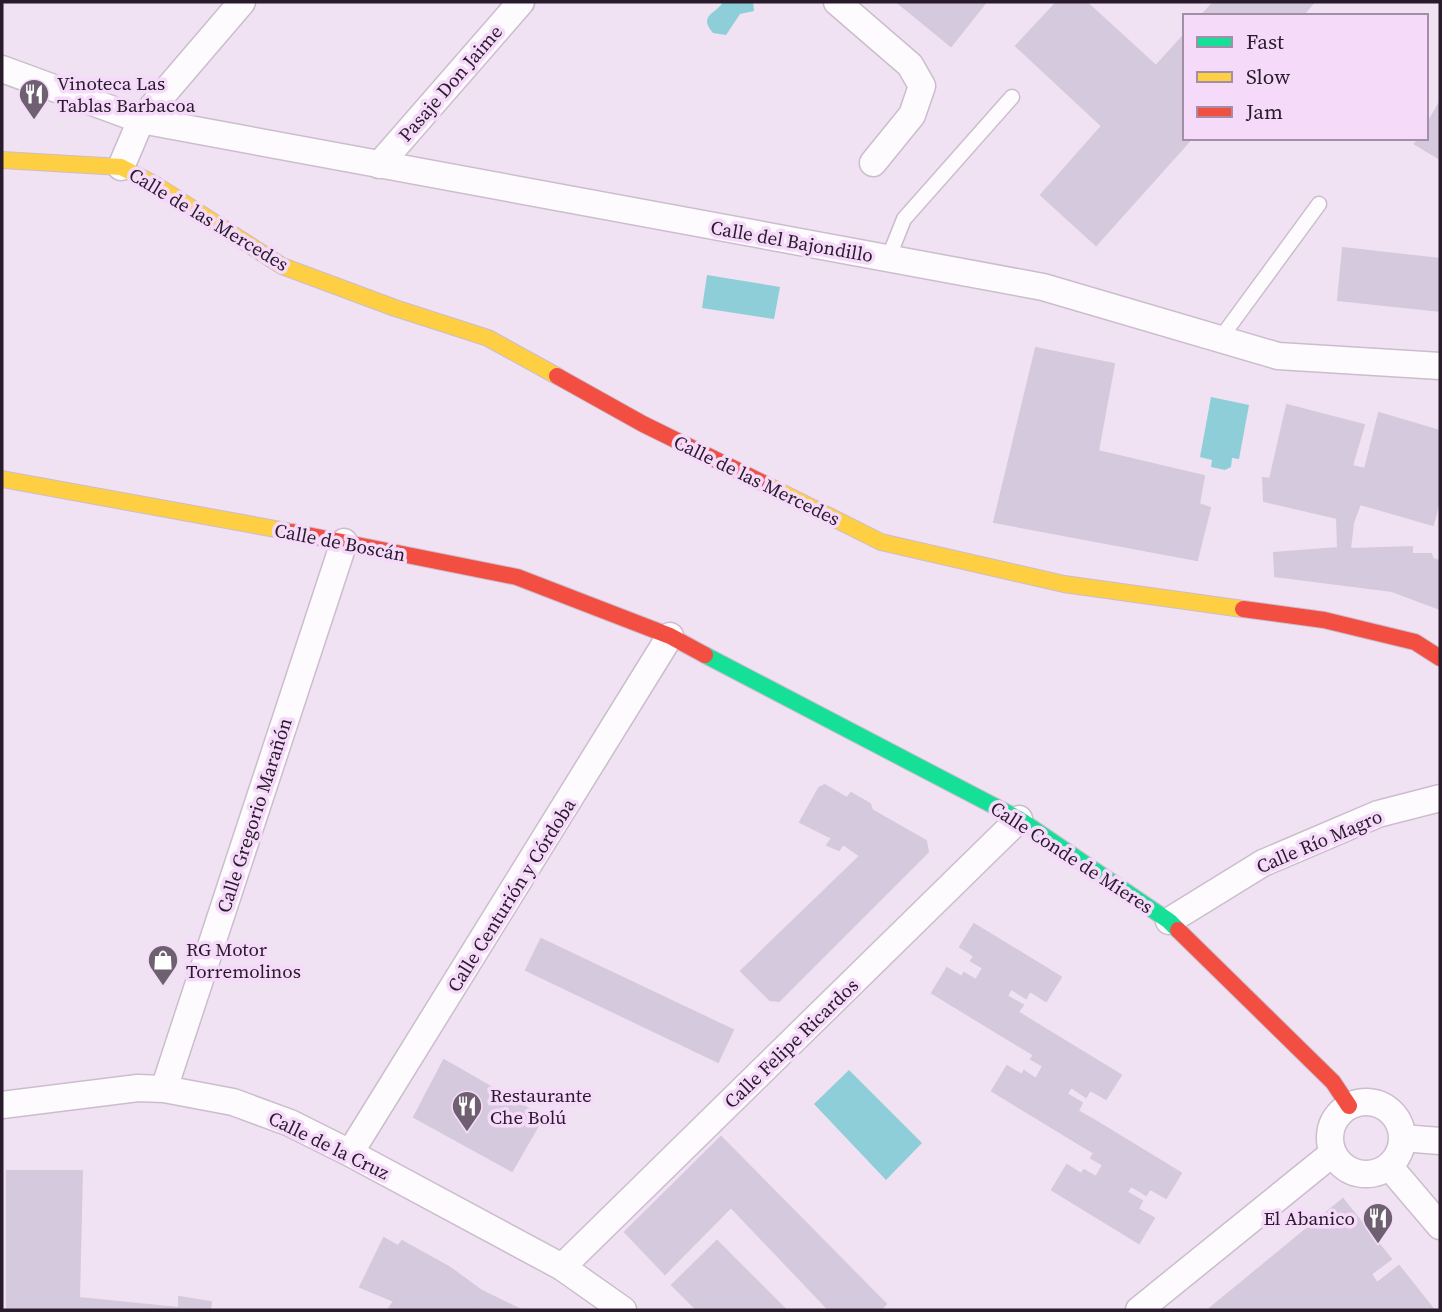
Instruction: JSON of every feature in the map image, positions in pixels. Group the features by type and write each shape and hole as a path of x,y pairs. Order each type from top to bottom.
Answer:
{"street":[{"path":"2,160 121,167 141,120 242,2"},
{"name":"Pasaje Don Jaime","path":"379,165 521,2"},
{"path":"837,2 911,65 922,86 912,115 873,163"},
{"name":"Calle del Bajondillo","path":"2,69 141,120 1043,287 1278,356 1440,366"},
{"name":"Calle de las Mercedes","path":"121,167 156,185 282,266 395,308 488,338 643,424 881,542 1064,584 1324,620 1415,642 1440,658"},
{"name":"Calle de Boscán","path":"2,479 344,541 517,577 670,636"},
{"name":"Calle Gregorio Marañón","path":"164,1089 344,541"},
{"name":"Calle Conde de Mieres","path":"670,636 1020,819 1169,921 1333,1082 1349,1106"},
{"name":"Calle Centurión y Córdoba","path":"350,1153 670,636"},
{"name":"Calle Río Magro","path":"1169,921 1264,863 1378,814 1440,797"},
{"name":"Calle Felipe Ricardos","path":"562,1267 1020,819"},
{"name":"Calle de la Cruz","path":"2,1105 138,1088 164,1089 233,1102 289,1123 350,1153 562,1267 621,1310"},
{"path":"1361,1102 1373,1102 1385,1107 1394,1115 1402,1138 1401,1149 1389,1166 1369,1174 1348,1169 1334,1153 1330,1143 1334,1123 1339,1114 1349,1106 1361,1102"},
{"path":"1402,1138 1440,1141"},
{"path":"1139,1310 1334,1153"},
{"path":"1394,1172 1440,1226"}],"lane":[{"path":"888,259 904,219 1012,97"},
{"path":"1220,339 1319,204"}],"water":[{"path":"723,2 753,2 754,11 740,14 726,35 713,33 707,22 709,16"},
{"path":"707,275 780,287 774,319 702,308"},
{"path":"1211,397 1249,405 1239,459 1232,458 1231,467 1225,470 1211,467 1212,460 1200,457"},
{"path":"849,1070 922,1143 886,1180 814,1104"}],"building":[{"path":"897,2 986,2 951,46"},
{"path":"1057,2 1086,2 1156,66 1183,36 1183,140 1190,140 1096,245 1041,195 1102,126 1016,46"},
{"path":"1214,2 1314,2 1304,14 1203,14"},
{"path":"1440,102 1440,159 1415,144 1418,140 1428,140 1428,123"},
{"path":"1343,248 1440,259 1440,311 1338,300"},
{"path":"1036,348 1114,364 1098,451 1204,476 1199,504 1210,508 1197,560 994,522"},
{"path":"1287,405 1364,425 1352,466 1365,469 1379,413 1440,431 1440,497 1433,525 1360,504 1353,523 1350,549 1412,547 1412,554 1431,554 1433,559 1440,561 1440,609 1392,591 1275,576 1274,553 1338,548 1337,518 1264,501 1263,478 1270,479"},
{"path":"825,785 847,798 851,793 870,804 872,810 926,841 928,852 779,1001 770,1000 741,971 860,856 843,844 839,850 827,845 832,838 800,822 819,788"},
{"path":"974,924 1061,977 1046,1001 1030,991 1026,998 1011,989 1007,996 1023,1005 1018,1012 1034,1022 1019,1046 932,993 947,968 962,977 964,973 976,980 983,968 971,961 974,956 960,947"},
{"path":"541,939 733,1030 718,1062 526,970"},
{"path":"1034,1022 1121,1075 1106,1099 1090,1090 1086,1097 1071,1087 1067,1094 1082,1103 1078,1111 1094,1120 1079,1144 992,1091 1007,1066 1022,1075 1024,1071 1036,1079 1043,1066 1031,1059 1034,1055 1019,1046"},
{"path":"444,1060 543,1117 512,1171 414,1117"},
{"path":"1094,1120 1181,1173 1166,1198 1150,1189 1146,1195 1131,1186 1127,1192 1142,1201 1138,1209 1154,1218 1139,1243 1052,1190 1067,1165 1081,1174 1084,1170 1096,1177 1103,1165 1091,1158 1094,1153 1079,1144"},
{"path":"721,1137 886,1304 880,1310 829,1310 731,1207 665,1274 625,1232"},
{"path":"7,1171 82,1171 79,1298 179,1308 179,1297 211,1302 210,1310 7,1310"},
{"path":"1343,1199 1391,1259 1371,1274 1377,1283 1399,1266 1434,1310 1208,1310"},
{"path":"384,1238 398,1246 402,1241 449,1267 482,1291 473,1310 388,1310 394,1301 360,1287"},
{"path":"717,1241 786,1310 697,1310 672,1285"},
{"path":"482,1291 521,1310 473,1310"}],"traffic: fast":[{"path":"705,655 1019,819 1169,921 1178,930"}],"traffic: slow":[{"path":"2,160 121,167 156,185 282,266 395,308 488,338 557,376"},
{"path":"2,479 292,532"},
{"path":"767,485 881,542 1064,584 1243,609"}],"traffic: jam":[{"path":"557,376 643,424 767,485"},
{"path":"292,532 517,577 670,636 705,655"},
{"path":"1243,609 1324,620 1415,642 1440,658"},
{"path":"1178,930 1333,1082 1349,1106"}],"place":[{"name":"Vinoteca Las Tablas Barbacoa","path":"34,121"},
{"name":"RG Motor Torremolinos","path":"163,987"},
{"name":"Restaurante Che Bolú","path":"467,1133"},
{"name":"El Abanico","path":"1378,1245"}]}
